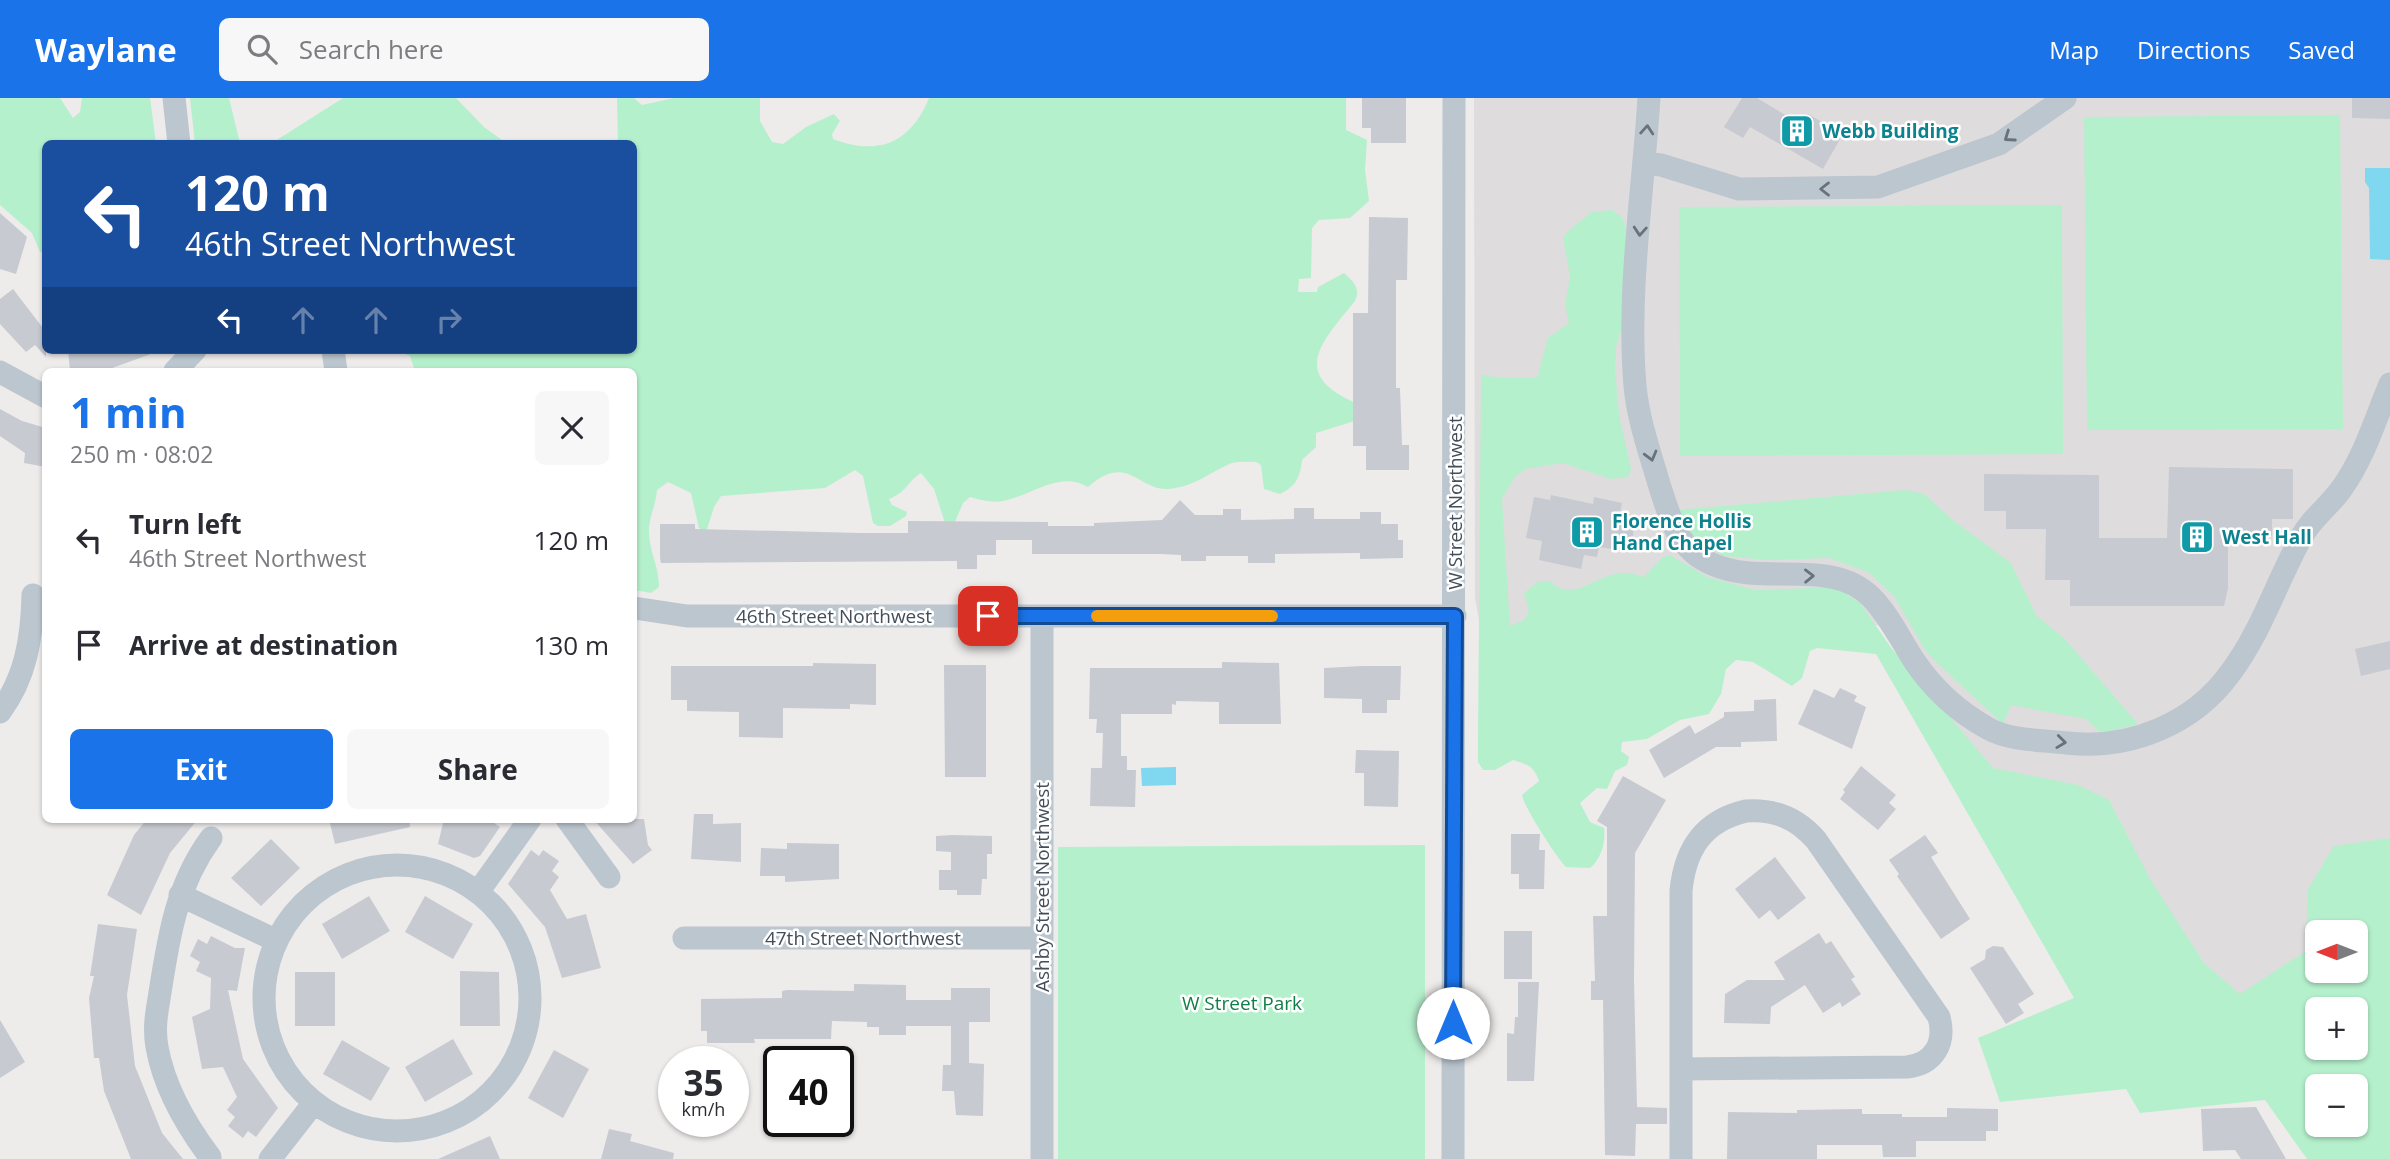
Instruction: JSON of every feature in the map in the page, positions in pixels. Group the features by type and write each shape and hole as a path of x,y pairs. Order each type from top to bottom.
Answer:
{"street":[{"path":"174,98 179,140"},
{"name":"W Street Northwest","path":"1453,1159 1454,98"},
{"path":"1649,98 1634,334 1636,388 1671,523 1687,548 1712,565 1745,574 1831,576 1859,586 1874,600 1931,684 1984,726 2007,735 2076,744 2102,743 2154,733 2196,709 2213,694 2246,648 2302,535 2342,489 2390,383"},
{"path":"1644,163 1661,165 1739,189 1878,187 1999,144 2065,98"},
{"path":"178,368 191,354"},
{"path":"0,372 42,395"},
{"path":"0,712 18,684 24,665 32,625 33,595"},
{"name":"46th Street Northwest","path":"637,608 687,616 1455,616"},
{"name":"Ashby Street Northwest","path":"1042,616 1042,1159"},
{"path":"1681,1069 1907,1067 1922,1063 1939,1048 1941,1025 1935,1010 1816,840 1801,825 1781,814 1746,811 1723,818 1705,830 1687,857 1681,891 1681,1069 1682,1159"},
{"path":"478,892 527,823"},
{"path":"569,823 609,877"},
{"path":"210,1157 173,1095 155,1037 162,966 180,895 195,862 211,838"},
{"path":"376,867 429,870 461,881 478,892 501,914 512,930 525,962 529,983 526,1032 502,1081 471,1109 437,1125 416,1129 386,1130 364,1127 344,1121 313,1104 293,1081 270,1037 265,1002 268,972 277,941 291,917 318,892 345,877 376,867"},
{"path":"180,895 277,941"},
{"name":"47th Street Northwest","path":"684,938 1042,938"},
{"path":"270,1159 313,1104"}],"shaded area":[{"path":"1474,98 2390,98 2390,997 2368,1005 2368,997 2305,997 2305,1020 2212,1101 1882,625 1480,626 1475,598"}],"green space":[{"path":"0,98 60,98 73,118 80,112 82,98 150,98 156,140 42,140 42,252 32,233 0,205"},
{"path":"190,98 229,98 239,140 195,140"},
{"path":"343,98 456,98 484,127 502,140 277,140"},
{"path":"617,98 634,98 642,105 674,98 760,98 760,121 772,142 783,144 806,127 834,114 840,121 832,134 833,139 849,144 878,146 902,136 921,114 929,98 1346,98 1346,130 1367,140 1365,170 1369,201 1350,218 1319,220 1312,228 1311,278 1299,279 1298,292 1317,292 1318,287 1344,273 1355,285 1355,301 1331,332 1317,359 1318,371 1325,383 1361,405 1361,419 1316,433 1316,447 1302,460 1296,481 1280,494 1264,489 1261,465 1256,462 1229,464 1193,483 1168,489 1148,485 1123,473 1113,473 1088,487 1067,481 1046,485 1003,501 970,497 963,503 954,524 946,526 934,489 921,473 889,499 892,505 907,512 906,516 890,526 873,523 863,476 855,470 825,488 721,496 714,507 707,529 702,531 691,493 668,482 657,490 649,528 659,587 651,593 637,591 637,368 414,368 410,356 405,354 637,354 637,140 618,140"},
{"path":"2340,115 2343,429 2087,430 2084,117"},
{"path":"2062,205 2063,454 1680,456 1679,207"},
{"path":"1612,210 1623,218 1626,230 1623,325 1616,346 1615,370 1619,415 1631,469 1628,477 1611,479 1563,463 1525,469 1515,477 1502,499 1510,626 1524,620 1529,611 1524,593 1539,581 1550,581 1560,588 1570,590 1615,574 1629,573 1644,577 1663,557 1670,555 1707,577 1755,590 1836,587 1860,603 1892,649 1993,768 2078,785 2109,800 2150,879 2204,963 2240,994 2305,952 2305,984 2368,984 2368,920 2307,920 2308,889 2334,846 2390,838 2390,1159 2307,1159 2265,1100 2140,1113 2126,1089 2000,1102 1978,1038 2074,998 1876,654 1817,648 1810,651 1802,678 1792,686 1753,662 1736,660 1726,669 1721,694 1709,714 1680,720 1647,739 1622,742 1621,751 1629,757 1627,765 1615,771 1607,789 1597,788 1580,803 1590,822 1604,828 1602,850 1590,868 1566,867 1524,801 1522,795 1539,781 1532,769 1513,760 1495,770 1483,770 1478,762 1481,374 1498,378 1537,378 1548,338 1569,323 1565,305 1570,276 1563,238 1591,212"},
{"path":"1906,490 1924,494 1954,521 2011,563 2036,615 2065,639 2138,724 2101,733 2086,719 2011,705 2003,724 1925,650 1894,596 1868,572 1829,558 1768,560 1724,556 1692,537 1678,510"},
{"name":"W Street Park","path":"1425,845 1425,1159 1058,1159 1058,847"}],"water":[{"path":"2365,168 2390,168 2390,260 2370,259 2369,188 2365,182"},
{"path":"1176,767 1176,785 1142,786 1141,768"}],"building":[{"path":"1362,98 1406,98 1406,143 1371,143 1371,128 1362,128"},
{"name":"Webb Building","path":"1742,98 1757,98 1802,125 1808,114 1843,134 1823,169 1750,127 1743,138 1724,127"},
{"path":"2352,98 2390,98 2390,119 2352,118"},
{"path":"0,213 27,237 16,274 0,269"},
{"path":"1369,217 1408,218 1407,280 1396,280 1396,388 1400,388 1402,445 1409,445 1409,470 1366,470 1366,446 1353,446 1353,313 1368,313"},
{"path":"13,289 42,327 42,353 35,345 26,352 0,324 0,299"},
{"path":"68,354 151,354 112,368 70,368"},
{"path":"0,409 22,421 42,427 42,466 24,463 25,453 0,436"},
{"name":"West Hall","path":"2169,467 2293,469 2293,519 2272,519 2272,536 2228,536 2228,588 2224,606 2070,606 2070,580 2045,580 2046,529 2006,529 2006,511 1984,511 1984,474 2099,475 2099,538 2167,538"},
{"name":"Florence Hollis Hand Chapel","path":"1551,495 1593,504 1594,497 1622,503 1620,513 1636,516 1632,542 1614,539 1612,549 1599,547 1597,557 1584,555 1581,569 1539,560 1542,541 1526,538 1534,497 1550,500"},
{"path":"1180,500 1195,515 1223,515 1223,509 1241,509 1241,520 1294,519 1294,508 1314,508 1314,519 1360,519 1360,512 1381,512 1381,524 1398,524 1398,540 1403,540 1403,558 1360,559 1360,553 1275,554 1275,563 1248,563 1248,556 1206,556 1206,561 1181,561 1181,555 1161,554 1032,554 1032,540 996,540 996,555 977,555 977,569 957,569 957,561 661,563 660,558 660,524 695,524 695,529 860,533 908,533 908,521 1048,522 1048,526 1094,526 1094,523 1162,520"},
{"path":"2390,641 2390,669 2361,676 2355,649"},
{"path":"1222,662 1279,663 1281,724 1219,724 1219,702 1176,701 1176,705 1172,704 1172,714 1121,714 1121,756 1127,756 1127,770 1136,770 1135,807 1090,806 1091,768 1102,768 1103,733 1096,733 1097,719 1089,719 1090,668 1222,668"},
{"path":"813,663 876,664 876,705 850,704 850,709 783,708 783,738 739,737 739,712 687,711 687,700 671,700 671,666 813,666"},
{"path":"944,665 986,665 986,777 945,777"},
{"path":"1401,666 1400,700 1387,700 1387,713 1362,713 1362,699 1324,698 1324,668"},
{"path":"1840,688 1857,696 1854,701 1866,707 1852,749 1798,724 1814,689 1834,698"},
{"path":"1776,699 1777,741 1741,742 1741,747 1716,747 1664,778 1649,750 1690,725 1695,734 1724,717 1724,712 1754,711 1754,700"},
{"path":"1356,750 1399,751 1398,807 1364,806 1364,773 1355,773"},
{"path":"1861,766 1896,795 1889,803 1896,809 1878,830 1840,799 1845,792 1843,790"},
{"path":"1623,776 1666,800 1635,853 1634,980 1637,1107 1667,1108 1667,1124 1636,1124 1635,1156 1605,1155 1603,1000 1591,1000 1591,981 1595,981 1593,916 1607,916 1607,827 1597,821"},
{"path":"694,814 713,814 713,824 741,823 741,862 691,859"},
{"path":"637,819 644,819 648,845 652,850 633,864 597,823 637,823"},
{"path":"144,823 195,823 170,853 141,915 107,895 134,835"},
{"path":"330,823 410,823 410,827 335,844"},
{"path":"443,823 494,823 500,827 480,856 474,858 438,844"},
{"path":"1511,834 1540,834 1539,850 1545,850 1544,889 1519,889 1519,874 1511,874"},
{"path":"1925,835 1938,853 1931,857 1970,919 1941,939 1897,876 1899,874 1889,860"},
{"path":"936,836 992,836 992,854 987,854 987,879 982,879 981,895 957,895 957,890 939,890 939,870 951,870 951,852 936,851"},
{"path":"271,839 300,868 261,906 231,878"},
{"path":"787,843 839,844 839,879 785,882 785,876 760,876 761,848 787,849"},
{"path":"531,850 539,856 543,850 559,861 552,871 559,877 550,890 567,919 586,914 601,968 562,978 545,927 508,884"},
{"path":"1775,857 1806,898 1778,920 1770,910 1759,919 1735,889"},
{"path":"369,896 390,931 342,959 322,924"},
{"path":"425,896 473,924 453,959 405,932"},
{"path":"98,924 137,929 127,995 135,1066 162,1133 183,1159 131,1159 104,1091 99,1058 94,1058 89,998 94,976 90,976"},
{"path":"1504,931 1532,931 1532,979 1504,979"},
{"path":"1819,933 1826,944 1831,941 1855,977 1851,979 1861,994 1842,1007 1840,1002 1823,1013 1805,985 1771,1007 1770,1024 1724,1023 1725,994 1747,980 1785,980 1774,962"},
{"path":"211,936 235,948 245,948 237,991 228,990 243,1059 278,1108 256,1137 248,1131 243,1138 228,1126 235,1117 227,1110 237,1097 223,1067 202,1069 192,1017 210,1009 211,978 196,971 200,962 190,956 198,939 207,944"},
{"path":"1993,946 2003,947 2034,994 2018,1004 2024,1013 2006,1024 1970,968 1985,959 1986,950"},
{"path":"460,971 499,972 500,1026 460,1026"},
{"path":"295,972 335,972 335,1026 295,1026"},
{"path":"1518,982 1539,982 1534,1081 1507,1081 1507,1033 1514,1034 1515,1017 1518,1017"},
{"path":"854,984 906,985 906,1000 951,1000 951,988 990,988 990,1022 969,1022 969,1063 984,1064 983,1116 956,1115 954,1091 942,1091 943,1065 951,1065 951,1026 906,1026 906,1035 879,1035 879,1027 867,1027 867,1022 832,1021 831,1039 754,1039 755,1043 707,1043 707,1031 701,1031 701,999 782,998 782,991 787,990 854,991"},
{"path":"0,1020 25,1062 0,1078"},
{"path":"453,1039 473,1074 425,1102 405,1067"},
{"path":"342,1040 390,1068 371,1101 323,1074"},
{"path":"554,1050 589,1069 563,1118 528,1098"},
{"path":"2256,1107 2286,1159 2241,1159 2235,1150 2203,1151 2201,1109"},
{"path":"1947,1108 1998,1109 1998,1131 1986,1131 1986,1141 1916,1141 1916,1157 1883,1157 1882,1145 1817,1145 1817,1159 1727,1159 1728,1112 1797,1113 1797,1110 1862,1109 1862,1114 1947,1117"},
{"path":"609,1129 632,1134 630,1141 674,1153 673,1159 601,1159"},
{"path":"490,1136 500,1159 438,1159"}],"slow traffic":[{"path":"1097,616 1272,616"}],"place":[{"name":"Webb Building","path":"1797,131"},
{"name":"Florence Hollis Hand Chapel","path":"1587,532"},
{"name":"West Hall","path":"2197,537"}],"route":[{"path":"988,616 1455,616 1453,1023"}]}
